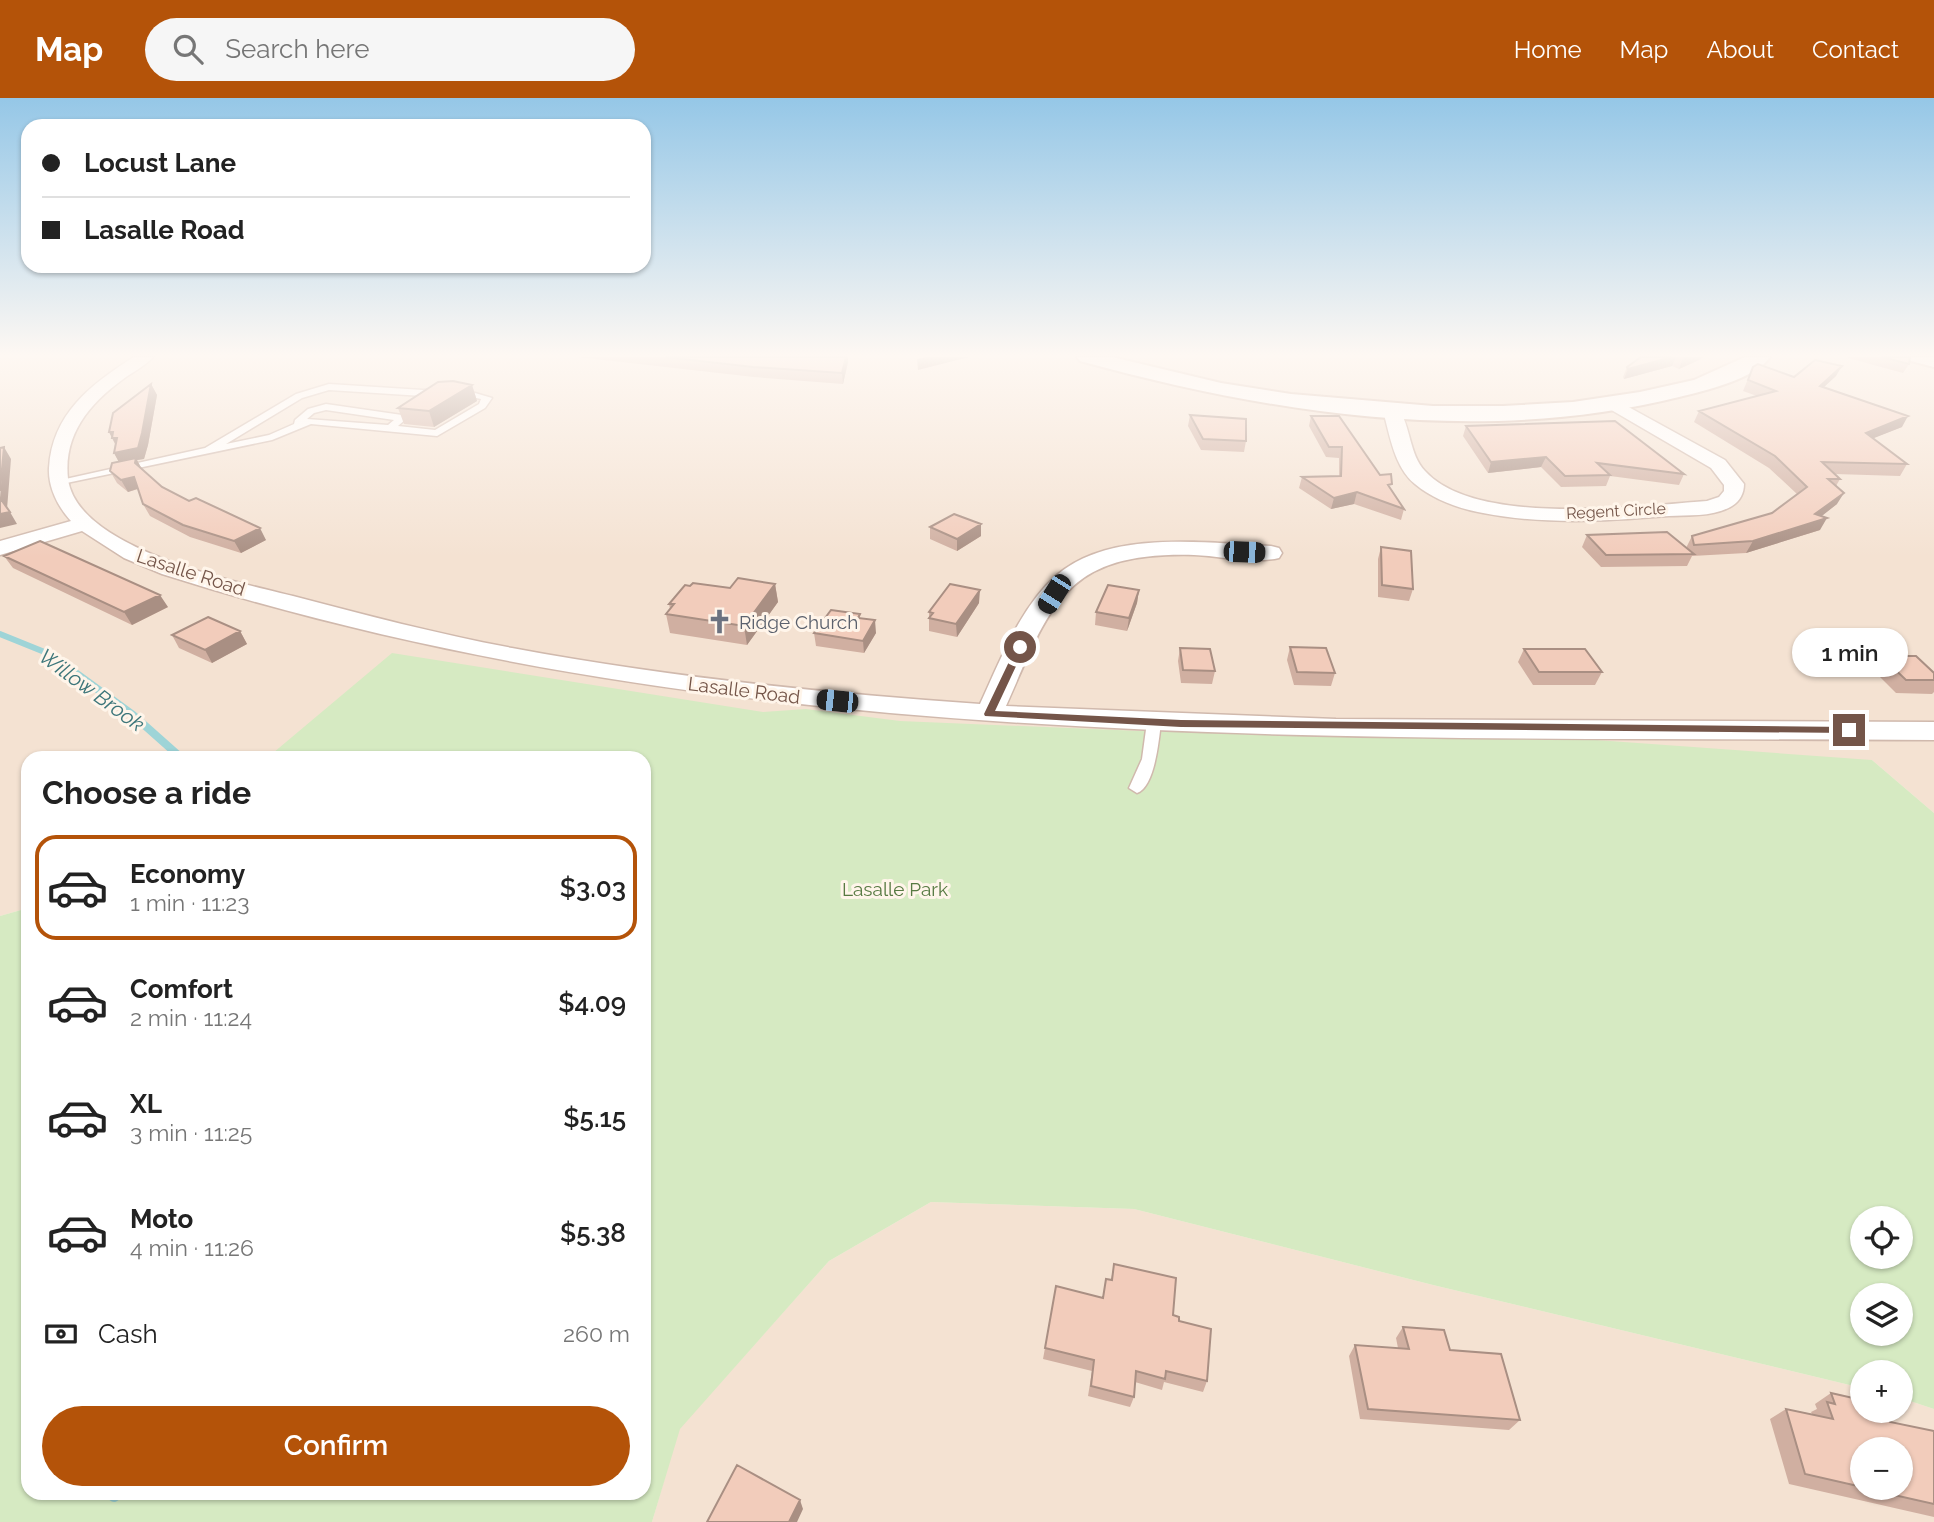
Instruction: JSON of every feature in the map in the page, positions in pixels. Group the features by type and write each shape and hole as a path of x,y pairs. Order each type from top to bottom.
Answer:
{"street":[{"path":"57,482 58,456 70,423"},
{"name":"Regent Circle","path":"1397,423 1412,466 1420,478 1459,500 1484,507 1548,514 1710,507 1726,501 1734,492 1734,484 1718,464 1648,423"},
{"name":"Lasalle Road","path":"57,482 65,499 83,524 106,540 143,558 190,574 436,640 559,664 737,690 989,714 1154,722 1934,731"},
{"path":"0,548 83,524"},
{"path":"989,714 1020,647 1054,594 1065,580 1085,565 1112,555 1142,551 1271,553"}],"lane":[{"path":"209,450 253,423"},
{"path":"57,482 279,435 302,423"},
{"path":"339,423 440,432 454,423"},
{"path":"390,429 396,423"},
{"path":"1136,788 1149,759 1154,722"}],"shaded area":[{"path":"0,423 1934,423 1934,813 1872,760 651,759 651,751 21,751 21,910 0,916"},
{"path":"931,1202 1134,1209 1433,1285 1850,1385 1850,1423 1913,1423 1913,1402 1934,1409 1934,1522 652,1522 679,1429 829,1261"}],"green space":[{"name":"Lasalle Park","path":"392,653 763,712 806,709 900,721 1141,731 1596,740 1872,760 1934,813 1934,1409 1913,1402 1913,1360 1850,1360 1850,1385 1433,1285 1134,1209 931,1202 829,1261 680,1429 652,1522 0,1522 0,916 21,910 21,1500 651,1500 651,751 275,751"}],"building":[{"path":"111,423 144,423 138,448 114,453 117,438 112,438 113,432 109,432"},
{"path":"1195,423 1246,423 1246,441 1203,439"},
{"path":"1315,423 1344,423 1380,475 1391,474 1392,484 1388,485 1404,509 1357,492 1334,498 1302,477 1341,476 1342,447 1329,447"},
{"path":"1618,423 1684,474 1597,463 1610,475 1565,476 1546,457 1491,462 1466,426"},
{"path":"1720,423 1890,423 1866,433 1907,464 1822,462 1840,479 1828,479 1844,493 1815,514 1827,518 1753,541 1694,545 1692,536 1772,513 1807,487 1775,456"},
{"path":"4,447 0,491 0,448"},
{"path":"136,458 135,463 162,487 189,501 196,498 260,528 234,541 183,525 143,504 134,477 121,480 110,471 112,463"},
{"path":"0,498 10,512 0,514"},
{"path":"954,514 981,524 957,539 930,527"},
{"path":"1667,532 1694,554 1606,555 1587,535"},
{"path":"40,541 160,595 124,612 4,556"},
{"path":"1381,547 1411,551 1413,589 1382,585"},
{"path":"738,578 775,584 744,626 666,614 674,604 669,604 685,585 690,586 693,583 730,588"},
{"path":"950,584 980,590 956,624 929,618 933,613 929,612"},
{"path":"1108,585 1139,590 1129,618 1096,612"},
{"path":"831,610 860,614 858,618 875,620 863,641 814,633"},
{"path":"208,617 240,631 205,650 172,635"},
{"path":"1290,647 1326,648 1335,673 1297,672"},
{"path":"1180,648 1210,649 1215,671 1183,670"},
{"path":"1524,649 1585,649 1602,672 1539,672"},
{"path":"1881,656 1916,656 1934,673 1934,680 1906,680"},
{"path":"1114,1264 1176,1278 1173,1315 1179,1317 1179,1321 1211,1329 1207,1381 1166,1371 1165,1379 1136,1371 1134,1397 1091,1386 1094,1360 1045,1348 1056,1286 1103,1298 1106,1279 1112,1280"},
{"path":"1403,1327 1444,1330 1450,1350 1501,1354 1520,1420 1368,1409 1355,1345 1409,1349"},
{"path":"1831,1393 1850,1397 1850,1423 1895,1423 1934,1431 1934,1504 1913,1499 1913,1437 1850,1437 1850,1484 1805,1474 1786,1409 1833,1419 1827,1402 1835,1404"},
{"path":"737,1465 800,1500 789,1522 707,1522"}],"waterway":[{"name":"Willow Brook","path":"0,634 47,653 76,674"},
{"name":"Willow Brook","path":"74,672 133,715 174,751"}],"place":[{"name":"Ridge Church","path":"719,622"}],"route":[{"path":"1020,647 989,714 1181,723 1849,730"}]}
